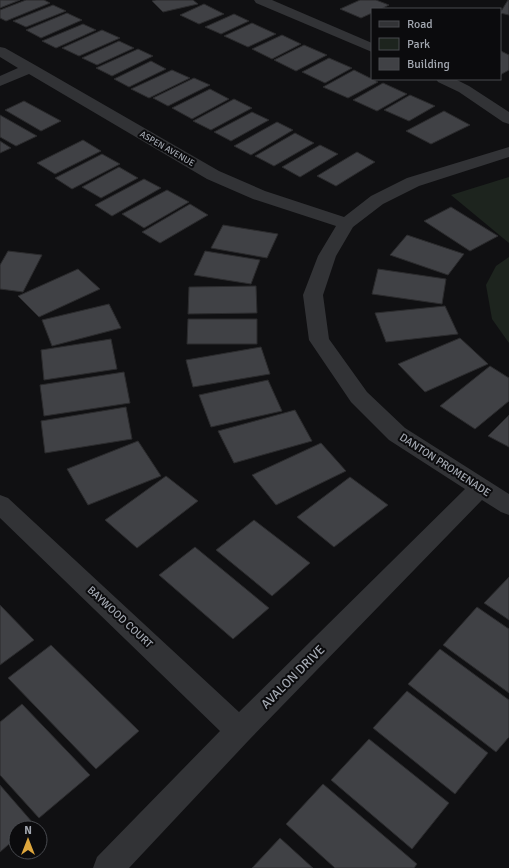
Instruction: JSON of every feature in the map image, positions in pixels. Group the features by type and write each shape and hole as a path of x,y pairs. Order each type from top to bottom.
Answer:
{"street":[{"path":"261,0 371,48"},
{"name":"ASPEN AVENUE","path":"0,50 213,175 259,195 346,224"},
{"path":"0,82 30,68"},
{"path":"445,80 464,89 509,118"},
{"name":"DANTON PROMENADE","path":"509,152 413,182 377,200 346,224 327,256 314,295 320,340 359,397 397,434 509,506"},
{"name":"AVALON DRIVE","path":"108,868 239,731 480,488"},
{"name":"BAYWOOD COURT","path":"0,504 239,731"}],"green space":[{"path":"509,177 509,243 451,195"},
{"path":"509,257 509,343 492,319 486,285 496,266"}],"building":[{"path":"0,0 20,0 0,8"},
{"path":"26,0 44,0 50,3 6,21 0,18 0,10"},
{"path":"193,0 198,4 163,12 152,1"},
{"path":"360,0 376,0 389,5 383,8 371,8 371,13 361,18 340,9"},
{"path":"509,0 509,15 501,13"},
{"path":"204,4 224,14 199,24 180,15"},
{"path":"53,5 66,11 26,27 13,21"},
{"path":"67,13 82,20 41,38 26,30"},
{"path":"234,14 249,21 221,34 205,27"},
{"path":"252,23 276,34 248,47 224,36"},
{"path":"83,24 96,30 56,48 42,41"},
{"path":"102,30 120,38 79,56 62,48"},
{"path":"282,35 301,44 272,59 252,49"},
{"path":"119,41 134,48 97,65 82,58"},
{"path":"304,45 327,55 296,71 274,60"},
{"path":"138,49 153,56 112,76 96,68"},
{"path":"501,51 509,55 509,70 501,74"},
{"path":"329,58 352,68 325,83 302,72"},
{"path":"151,61 166,69 129,87 114,79"},
{"path":"172,70 190,78 149,98 131,89"},
{"path":"354,70 371,78 371,80 378,82 348,98 323,87"},
{"path":"194,78 210,85 168,106 153,98"},
{"path":"383,83 407,94 377,111 353,100"},
{"path":"210,89 229,99 192,119 172,108"},
{"path":"410,95 435,106 409,121 384,110"},
{"path":"234,99 252,108 211,130 193,121"},
{"path":"24,101 61,121 41,131 5,110"},
{"path":"444,111 470,125 431,144 406,131"},
{"path":"252,112 269,120 231,141 214,132"},
{"path":"0,115 37,136 16,146 0,137"},
{"path":"277,122 293,130 251,155 234,146"},
{"path":"295,133 314,143 274,166 255,156"},
{"path":"83,140 101,151 55,174 37,163"},
{"path":"0,141 11,148 0,153"},
{"path":"320,145 338,154 300,177 282,167"},
{"path":"357,152 375,162 336,186 317,176"},
{"path":"102,154 120,164 72,189 55,178"},
{"path":"119,167 138,178 101,198 82,187"},
{"path":"144,179 161,188 112,216 95,205"},
{"path":"167,190 189,202 144,228 122,214"},
{"path":"190,204 208,215 160,243 142,232"},
{"path":"451,207 498,236 470,251 424,221"},
{"path":"223,225 278,234 267,258 211,248"},
{"path":"407,235 464,254 448,275 390,255"},
{"path":"8,251 42,255 23,292 0,289 0,265"},
{"path":"205,251 260,260 251,284 194,275"},
{"path":"78,269 100,289 39,317 18,296"},
{"path":"378,269 446,279 442,304 372,294"},
{"path":"256,286 257,313 188,314 189,287"},
{"path":"109,304 121,328 52,346 42,320"},
{"path":"445,306 458,334 386,342 375,313"},
{"path":"188,319 257,319 257,344 187,344"},
{"path":"460,338 488,364 425,392 398,364"},
{"path":"111,339 117,369 44,380 41,350"},
{"path":"261,347 270,374 193,387 186,360"},
{"path":"490,366 509,378 509,401 475,429 440,406"},
{"path":"124,372 130,403 44,416 40,385"},
{"path":"268,380 282,411 211,427 199,395"},
{"path":"126,407 132,439 45,453 41,421"},
{"path":"295,410 312,441 234,463 218,431"},
{"path":"509,415 509,447 488,436"},
{"path":"138,441 161,476 88,505 67,469"},
{"path":"321,443 346,471 276,505 252,475"},
{"path":"166,476 198,501 137,548 105,520"},
{"path":"350,477 388,505 334,547 297,517"},
{"path":"254,520 310,563 272,596 216,550"},
{"path":"195,547 269,608 233,639 159,575"},
{"path":"509,577 509,620 484,603"},
{"path":"0,605 34,640 0,665"},
{"path":"477,607 509,629 509,693 443,645"},
{"path":"51,645 139,731 96,769 8,678"},
{"path":"440,649 509,700 509,737 496,752 408,684"},
{"path":"407,691 488,753 455,794 373,728"},
{"path":"22,704 90,775 39,818 0,775 0,722"},
{"path":"369,739 449,803 412,849 331,780"},
{"path":"323,784 417,864 414,868 335,868 286,824"},
{"path":"0,785 30,820 8,820 8,845 0,852"},
{"path":"280,838 313,868 252,868"}]}
